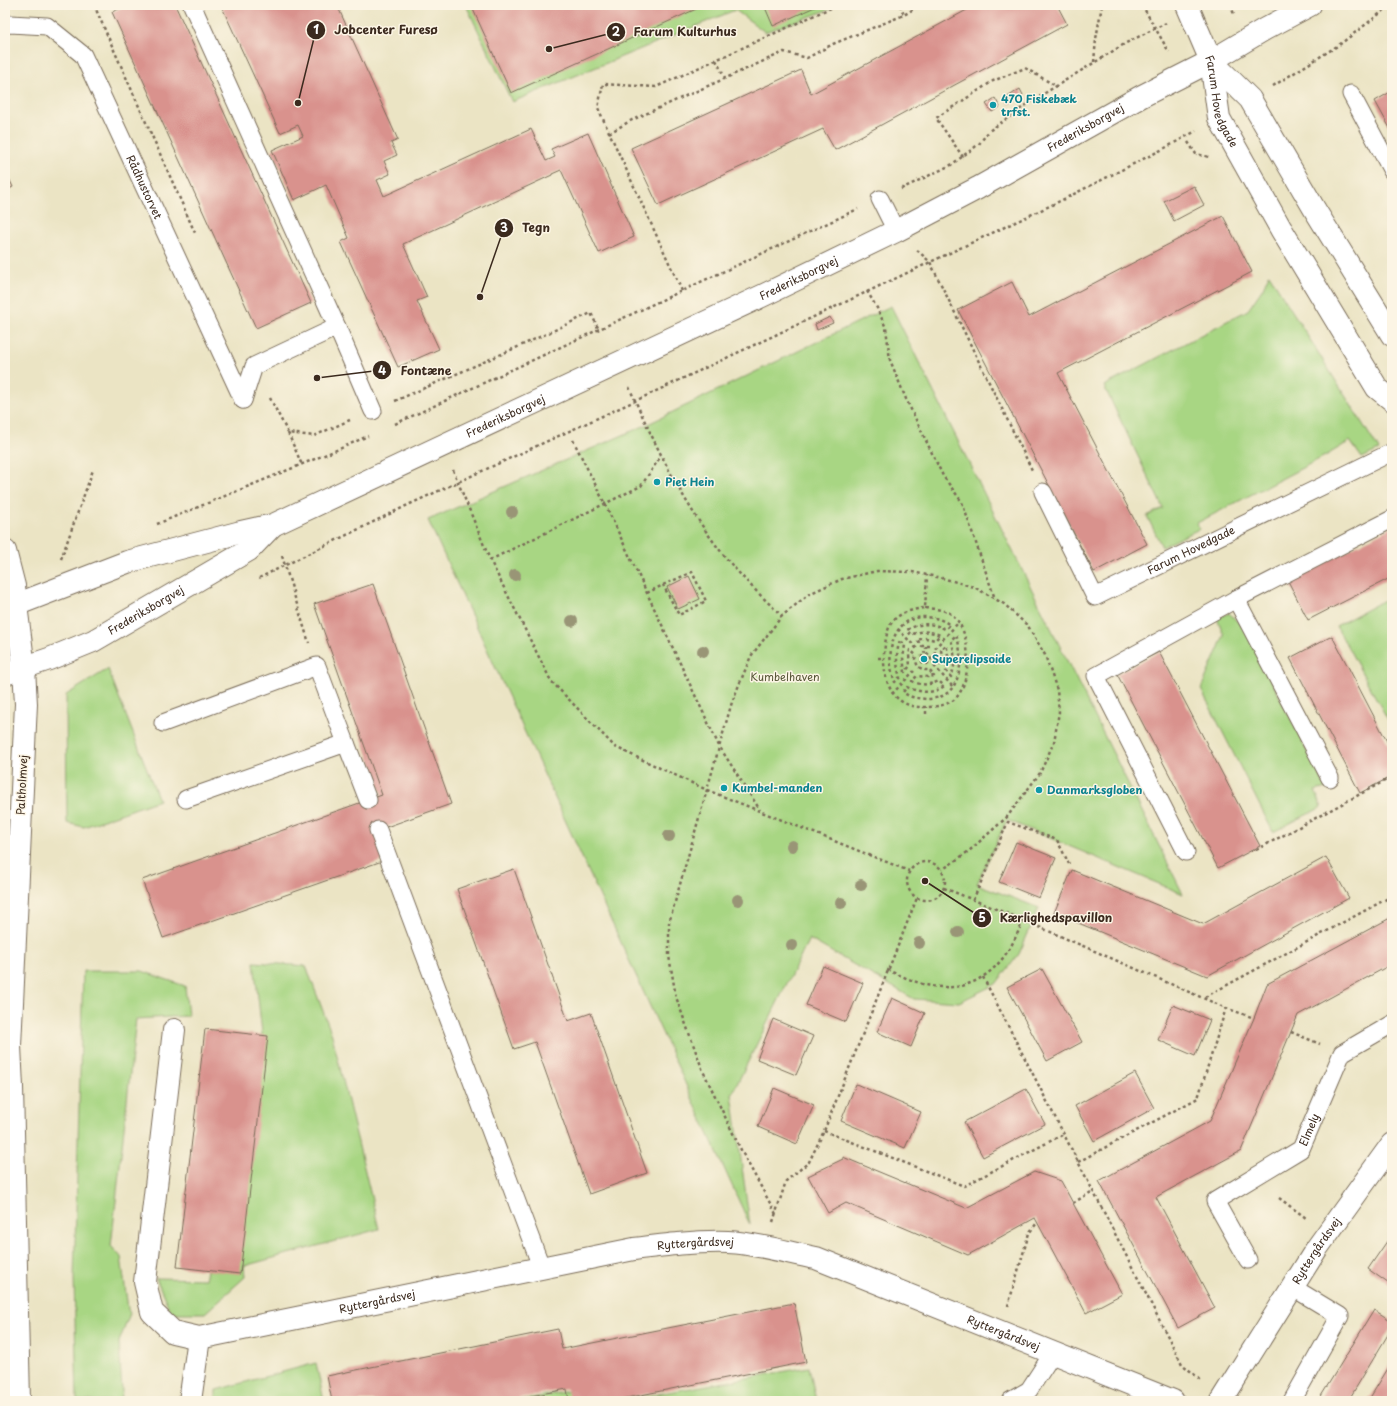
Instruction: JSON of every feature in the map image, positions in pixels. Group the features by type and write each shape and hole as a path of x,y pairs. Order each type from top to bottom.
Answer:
{"street":[{"path":"1187,5 1211,61"},
{"name":"Frederiksborgvej","path":"11,607 127,562 240,532 273,525 757,298 896,231 978,188 1142,96 1211,61 1265,29 1310,5"},
{"name":"Farum Hovedgade","path":"1211,61 1250,100 1315,210 1392,335"},
{"name":"Farum Hovedgade","path":"1211,61 1219,118 1281,229 1377,388 1392,400"},
{"name":"Frederiksborgvej","path":"15,671 100,637 249,550 273,525"},
{"name":"Paltholmvej","path":"5,551 14,586 11,607 15,671 26,704 11,1021 7,1046 19,1401"},
{"name":"Paltholmvej","path":"5,990 11,1021"},
{"name":"Ryttergårdsvej","path":"174,1030 145,1282 152,1312 173,1332 199,1338 634,1249 679,1243 730,1242 764,1247 816,1258 1173,1401"},
{"name":"Ryttergårdsvej","path":"1222,1400 1292,1287 1327,1234 1392,1144"},
{"path":"190,1401 199,1338"}],"lane":[{"path":"192,5 337,327 372,411"},
{"name":"Rådhustorvet","path":"5,25 47,26 83,55 243,400 254,366 337,327"},
{"path":"1351,94 1392,171"},
{"path":"880,199 896,231"},
{"name":"Farum Hovedgade","path":"1043,492 1095,597 1392,452"},
{"path":"1186,852 1096,676 1236,599 1392,519"},
{"path":"1236,599 1330,778"},
{"path":"163,724 317,666 368,800"},
{"path":"186,799 346,743"},
{"path":"378,830 542,1269"},
{"path":"1342,1053 1392,1024"},
{"name":"Elmely","path":"1248,1260 1215,1201 1301,1149 1342,1053"},
{"path":"1292,1287 1340,1316 1292,1401"},
{"path":"1010,1401 1029,1390 1053,1353"}],"path":[{"path":"94,5 199,242"},
{"path":"95,9 103,5"},
{"path":"682,291 598,108 602,84 656,87 837,5"},
{"path":"900,5 904,14"},
{"path":"609,133 632,120 784,52 807,58 833,44 904,14 920,5"},
{"path":"1094,62 1096,39 1102,5"},
{"path":"390,426 951,165 979,144 989,131 1032,101 1126,43 1155,28 1142,5"},
{"path":"1291,74 1340,45 1391,5"},
{"path":"716,60 726,78"},
{"path":"963,157 936,118 993,81 1025,68 1056,86"},
{"path":"257,579 458,482 1058,202 1184,137"},
{"path":"1188,142 1196,154 1210,157"},
{"path":"930,262 1043,492"},
{"path":"867,291 886,328 890,360 906,399 943,476 962,502 996,599"},
{"path":"530,342 591,313 599,330"},
{"path":"640,410 661,456 688,504 720,550 782,616"},
{"path":"288,433 302,465"},
{"path":"157,524 302,465 368,436"},
{"path":"573,440 605,504 719,746 760,810"},
{"path":"444,445 490,560 551,682 615,747 707,790 909,871"},
{"path":"490,560 642,486 661,456"},
{"path":"60,561 93,470"},
{"path":"273,525 317,666"},
{"path":"776,1214 743,1154 704,1071 676,997 669,956 669,923 732,702 751,656 782,616 809,594 842,579 877,571 912,572 974,587 1004,604 1028,626 1045,655 1057,690 1059,712 1054,742 1040,773 1006,817 969,852 942,870"},
{"path":"647,593 663,585 692,572 706,601 679,615 663,585"},
{"path":"925,608 927,575"},
{"path":"925,608 944,611 951,614 959,622 965,635 968,658 964,683 955,698 948,703 926,708 904,703 892,694 886,679 884,658 885,645 892,622 898,616 907,612 925,608"},
{"path":"930,646 922,646 917,640 926,638 935,640 940,635 922,632 911,635 907,630 916,625 923,624 935,625 945,629 950,624 935,618 914,618 903,624 898,629 891,650 891,668 895,682 900,677 897,667 897,660 898,645 900,640 905,645 903,658 905,672 910,666 910,650 916,655 915,659 918,667 924,670 929,670 934,676 917,676 912,681 924,685 940,681 944,686 935,691 924,692 907,687 902,692 907,696 912,698 933,699 945,695 953,687 957,680 960,658 959,641 956,635 951,640 954,652 954,666 951,677 946,671 948,664 948,650 946,645 941,650 941,666 936,660 934,649 959,622"},
{"path":"898,629 918,650"},
{"path":"926,646 926,652 930,656 931,660 927,664 922,662 921,658 922,653 926,652"},
{"path":"878,658 884,658"},
{"path":"968,658 973,658"},
{"path":"934,666 953,687"},
{"path":"892,694 914,671"},
{"path":"926,708 926,714"},
{"path":"1256,850 1392,777"},
{"path":"973,900 1008,822 1006,817"},
{"path":"1008,822 1057,840 1069,864"},
{"path":"919,862 932,862 942,870 944,876 944,888 936,898 929,900 917,898 912,894 906,883 909,871 919,862"},
{"path":"944,888 1204,997 1226,1008 1254,1018"},
{"path":"1204,997 1392,896"},
{"path":"764,1247 786,1181 809,1162 824,1131 917,898"},
{"path":"887,970 930,986 960,987 974,982 994,969 1008,952 1017,936 1023,920"},
{"path":"983,976 1182,1364 1222,1400"},
{"path":"1078,1162 1198,1098 1226,1008"},
{"path":"1291,1032 1342,1053"},
{"path":"824,1131 964,1186 1064,1134"},
{"path":"1073,1204 1093,1192"},
{"path":"1279,1198 1327,1234"},
{"path":"1001,1332 1029,1233 1037,1223"}],"green space":[{"path":"466,5 830,5 831,9 765,32 735,10 512,102"},
{"path":"1269,274 1379,450 1362,458 1350,441 1327,455 1197,523 1199,529 1162,547 1147,516 1163,508 1104,386 1248,310 1263,288"},
{"name":"Kumbelhaven","path":"891,306 1183,894 1007,820 977,884 1039,908 1019,954 996,984 959,1002 914,999 809,939 732,1094 750,1225 428,520 646,425"},
{"path":"1392,596 1392,727 1336,626"},
{"path":"1229,613 1245,629 1326,788 1315,791 1322,807 1273,832 1201,689 1224,635 1217,618"},
{"path":"108,669 159,800 84,827 67,823 66,695"},
{"path":"254,962 306,966 332,1035 379,1229 244,1266 245,1277 205,1313 171,1313 156,1278 205,1279 208,1266 231,1270 262,1033"},
{"path":"83,971 142,971 185,986 188,1016 136,1019 111,1246 121,1257 129,1316 119,1342 122,1391 121,1401 77,1401 74,1278"},
{"path":"316,1363 324,1401 216,1401 216,1390"},
{"path":"809,1367 816,1401 618,1401"},
{"path":"569,1391 573,1401 516,1401"}],"building":[{"path":"127,5 175,5 311,303 256,328 112,12"},
{"path":"221,5 325,5 326,8 337,5 398,140 391,143 397,155 384,161 390,174 377,180 384,196 531,129 546,161 555,157 551,149 588,133 634,237 599,253 561,170 403,244 427,297 417,301 439,349 398,367 341,242 349,238 326,185 294,200 272,150 303,136 298,125 280,133"},
{"path":"471,5 705,5 511,93"},
{"path":"764,5 819,5 773,26"},
{"path":"976,5 1057,5 1067,24 835,150 823,129 658,205 631,148 801,70 811,94"},
{"path":"1020,89 1023,95 1009,104 1006,98"},
{"path":"1392,91 1392,132 1375,101"},
{"name":"470 Fiskebæk trfst.","path":"995,98 1000,107 992,112 986,104"},
{"path":"5,170 13,187 5,191"},
{"path":"1194,186 1204,205 1174,221 1164,201"},
{"path":"1223,216 1252,272 1058,373 1147,544 1094,572 958,310 1012,282 1029,317"},
{"path":"830,317 833,323 817,330 815,324"},
{"path":"1392,527 1392,577 1308,620 1288,581"},
{"path":"689,576 700,599 678,609 667,587"},
{"path":"373,584 451,804 375,831 385,860 163,938 142,880 382,795 314,604"},
{"path":"1332,636 1392,751 1392,776 1360,793 1290,658"},
{"path":"1159,652 1260,846 1218,868 1117,674"},
{"path":"1016,842 1056,858 1039,898 999,882"},
{"path":"1326,857 1349,898 1207,976 1054,913 1072,870 1203,924"},
{"path":"514,869 568,1021 591,1013 647,1173 589,1194 535,1042 514,1049 457,889"},
{"path":"1392,917 1392,964 1298,1015 1241,1151 1156,1197 1215,1308 1178,1328 1099,1181 1210,1121 1267,984"},
{"path":"823,966 863,983 846,1022 806,1005"},
{"path":"1042,969 1082,1042 1047,1061 1007,987"},
{"path":"892,998 925,1013 911,1047 877,1032"},
{"path":"1173,1005 1210,1020 1195,1056 1158,1040"},
{"path":"773,1019 813,1036 796,1075 757,1059"},
{"path":"205,1029 268,1036 240,1274 177,1267"},
{"path":"1135,1073 1154,1108 1094,1141 1075,1106"},
{"path":"856,1084 921,1112 905,1148 841,1121"},
{"path":"774,1088 814,1105 797,1144 758,1127"},
{"path":"1026,1089 1045,1124 983,1157 964,1122"},
{"path":"843,1157 966,1208 1034,1172 1061,1181 1122,1294 1086,1313 1035,1218 968,1255 846,1203 828,1213 808,1176 843,1159"},
{"path":"1392,1234 1392,1286 1368,1269"},
{"path":"794,1303 806,1362 611,1401 569,1401 567,1389 505,1401 332,1401 327,1376 558,1329 562,1349"},
{"path":"1374,1310 1392,1321 1392,1328 1348,1401 1318,1401"},
{"path":"1392,1362 1392,1401 1368,1401"},
{"path":"127,1398 141,1400 126,1401"}],"place":[{"name":"Farum Kulturhus","path":"549,49"},
{"name":"Jobcenter Furesø","path":"298,103"},
{"name":"470 Fiskebæk trfst.","path":"993,105"},
{"name":"Tegn","path":"480,297"},
{"name":"Fontæne","path":"317,378"},
{"name":"Piet Hein","path":"657,482"},
{"name":"Superelipsoide","path":"924,659"},
{"name":"Kumbel-manden","path":"724,788"},
{"name":"Danmarksgloben","path":"1039,790"},
{"name":"Kærlighedspavillon","path":"925,881"}]}
